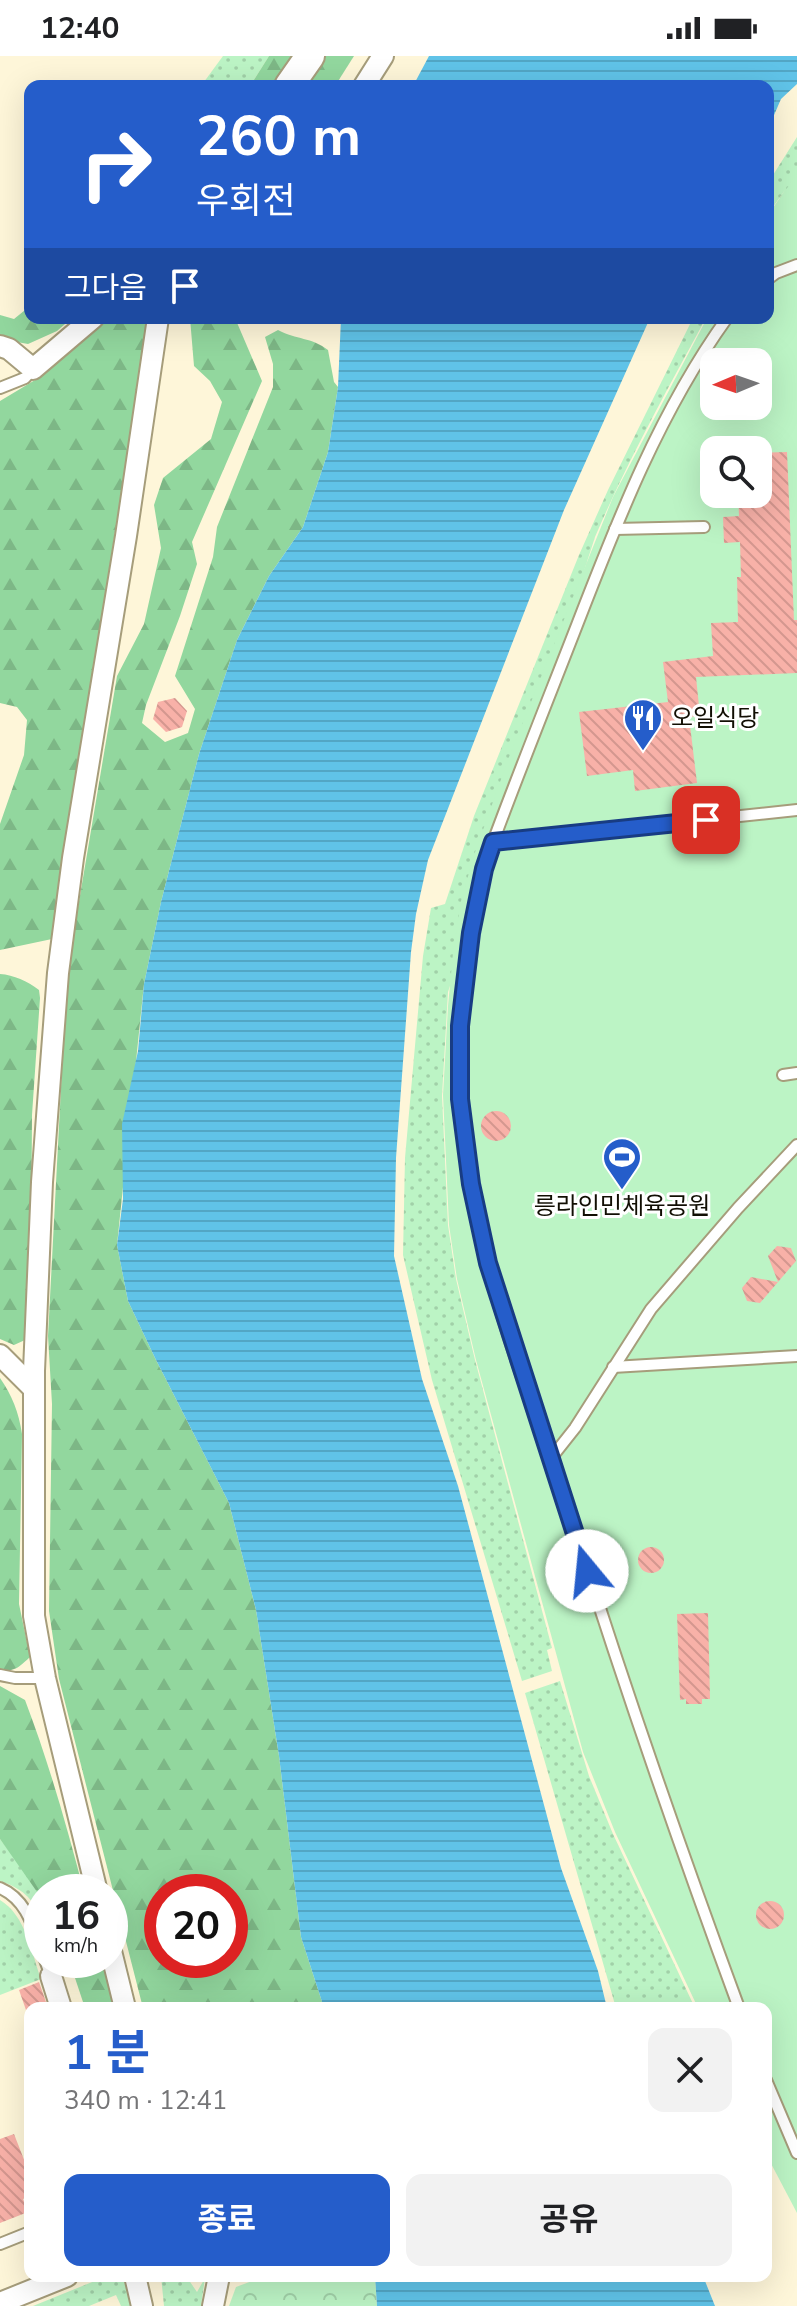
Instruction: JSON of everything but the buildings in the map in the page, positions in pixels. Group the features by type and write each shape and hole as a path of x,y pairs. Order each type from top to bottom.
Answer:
{"street":[{"path":"293,80 310,56"},
{"path":"368,80 383,56"},
{"path":"0,346 9,349 33,369 86,324"},
{"path":"93,1874 45,1678 34,1616 34,1389 42,1182 58,973 73,858 157,324"},
{"path":"0,1355 34,1389"},
{"path":"51,1978 59,2002"},
{"path":"118,1978 124,2002"},
{"path":"0,2303 52,2282"},
{"path":"136,2282 142,2306"},
{"path":"213,2306 218,2282"}],"lane":[{"path":"774,274 797,265"},
{"path":"723,324 702,353 651,449 615,529 493,842 484,869 471,933 460,1026 460,1099 471,1184 488,1263 587,1571 737,2002"},
{"path":"0,388 25,378 33,369"},
{"path":"615,529 704,527"},
{"path":"493,842 797,810"},
{"path":"783,1075 797,1073"},
{"path":"552,1457 575,1428 651,1309 797,1145"},
{"path":"613,1367 797,1356"},
{"path":"0,1675 45,1678"},
{"path":"0,1888 18,1899 24,1909"},
{"path":"772,2094 797,2153"},
{"path":"0,2244 24,2234"}],"green space":[{"path":"223,56 269,56 254,80 205,80"},
{"path":"269,56 299,56 284,80 254,80"},
{"path":"317,56 354,56 339,80 301,80"},
{"path":"797,137 797,175 774,208 785,190 774,206 774,173"},
{"name":"릉라인민체육공원","path":"797,174 797,2213 772,2165 772,2002 695,2002 615,1832 583,1752 476,1360 457,1279 449,1225 443,1095 453,953 461,901 474,855 509,757 613,497 704,324 774,324 774,207"},
{"path":"24,311 24,324 65,324 28,344 0,339 0,315 14,319"},
{"path":"98,324 147,324 52,939 0,950 0,824 24,755 27,720 17,707 0,703 0,401 35,380"},
{"path":"190,324 238,324 262,381 192,542 197,564 146,705 142,723 165,742 188,733 195,709 175,676 213,557 217,527 273,387 273,364 265,337 278,330 328,350 334,382 338,387 328,452 303,527 269,576 237,640 199,754 161,902 144,984 117,1245 128,1301 229,1503 256,1610 279,1756 301,1937 322,2002 141,2002 128,1949 128,1874 109,1874 59,1679 49,1611 52,1404 48,1336 67,973 117,676 144,624 161,548 154,505 163,478 211,439 222,402 210,381 194,366"},
{"path":"690,324 703,324 634,454 595,537 448,992 442,1096 448,1225 456,1279 552,1648 547,1650 552,1671 522,1681 432,1380 403,1255 405,1158 423,956 431,908 445,904 474,816 608,490"},
{"path":"0,974 30,984 39,990 40,998 32,1115 31,1259 25,1340 14,1345 0,1339"},
{"path":"0,1378 14,1404 22,1434 19,1604 30,1657 10,1670 0,1669"},
{"path":"560,1681 589,1776 692,2002 614,2002 525,1693"},
{"path":"0,1686 25,1700 57,1795 79,1874 24,1874 0,1839"},
{"path":"0,1839 26,1874 24,1894 0,1881"},
{"path":"0,1900 16,1915 24,1930 24,1978 41,1979 0,1995"},
{"path":"75,1978 107,1978 113,2002 83,2002"},
{"path":"92,2282 124,2282 131,2306 121,2306 116,2295 89,2306 33,2306"},
{"path":"162,2282 190,2282 197,2292 204,2282 201,2306 164,2306"},
{"path":"249,2282 375,2282 377,2306 229,2306 236,2287"}],"water":[{"path":"429,56 797,56 797,84 781,99 774,115 774,80 416,80"},
{"path":"341,324 647,324 564,510 428,860 411,952 396,1158 394,1256 422,1379 458,1486 561,1868 598,1971 606,2002 322,2002 301,1937 279,1756 256,1610 229,1503 128,1301 117,1245 123,1199 122,1124 138,1051 144,984 161,902 199,754 237,640 269,576 303,527 328,452 338,387"},
{"path":"375,2282 705,2282 715,2306 377,2306"}],"place":[{"name":"오일식당","path":"643,752"},
{"name":"릉라인민체육공원","path":"622,1191"}],"route":[{"path":"587,1571 488,1263 471,1184 460,1099 460,1026 471,933 484,869 493,842 706,820"}]}
